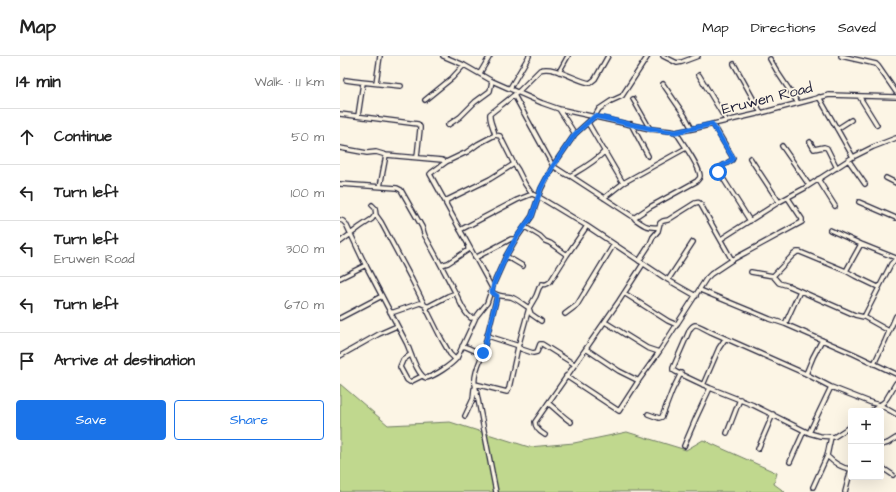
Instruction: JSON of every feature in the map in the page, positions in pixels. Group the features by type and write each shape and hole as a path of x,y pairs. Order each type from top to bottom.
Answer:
{"street":[{"path":"376,83 380,56"},
{"name":"Eruwen Road","path":"444,56 464,65 492,81 559,109 650,129 676,132 761,113 830,94 896,97"},
{"path":"480,74 490,56"},
{"path":"510,88 529,56"},
{"path":"559,72 568,56"},
{"path":"495,135 489,118 490,114 518,92 540,70 543,69 559,72 590,83 595,79 608,56"},
{"path":"410,355 403,360 400,367 407,380 410,382 422,376 426,378 432,376 453,363 457,358 476,317 487,303 506,256 516,238 532,216 541,188 553,166 575,134 595,116 599,109 622,96 648,56"},
{"path":"663,56 677,63 698,56"},
{"path":"841,56 866,59 876,64 896,92"},
{"path":"770,59 798,103"},
{"path":"734,64 761,113"},
{"path":"425,100 452,78 464,65"},
{"path":"699,75 726,120"},
{"path":"346,80 401,86"},
{"path":"448,124 460,117 490,90 492,81"},
{"path":"358,116 363,83"},
{"path":"664,84 692,129"},
{"path":"514,95 553,166 643,224 651,228 659,227"},
{"path":"860,96 877,125"},
{"path":"819,97 853,157"},
{"path":"633,99 650,129"},
{"path":"559,109 575,134"},
{"path":"340,114 418,124 420,126 417,157"},
{"path":"837,129 851,120"},
{"path":"588,123 623,183"},
{"path":"631,124 648,156"},
{"path":"712,124 733,158 719,168 718,172 750,221"},
{"path":"635,218 650,207 699,179 700,176 697,167 676,132"},
{"path":"541,321 529,312 529,308 511,297 497,296 492,290 430,174 446,162 467,152 495,135 500,136 525,184 532,194 587,226 643,264 696,296"},
{"path":"721,239 779,202 849,161 853,157 896,138"},
{"path":"810,142 814,149 824,147 828,148 837,168"},
{"path":"782,146 809,185"},
{"path":"340,148 386,155 442,160 446,162"},
{"path":"604,198 623,183 686,148"},
{"path":"570,176 600,157 605,151"},
{"path":"380,187 386,155"},
{"path":"750,158 779,202"},
{"path":"849,161 865,184"},
{"path":"446,203 447,200 490,179 514,164"},
{"path":"886,178 896,183"},
{"path":"818,179 835,206"},
{"path":"340,184 401,190 422,227 425,236 463,308 468,316 471,318 476,317"},
{"path":"460,230 517,200 532,194"},
{"path":"566,376 619,411 706,279 732,260 802,222 802,219 788,198"},
{"path":"639,261 658,231 660,223 668,220 697,202 700,203 732,260"},
{"path":"859,202 896,218"},
{"path":"372,205 375,208 376,215 412,280 450,354 454,358 457,358"},
{"path":"340,242 376,215"},
{"path":"340,220 346,224 382,296 392,312 392,318 422,376"},
{"path":"475,384 506,392 509,388 518,347 529,308 540,285 550,282 587,226"},
{"path":"525,227 567,255"},
{"path":"651,228 653,237"},
{"path":"830,230 896,258 890,264 864,317"},
{"path":"475,258 516,238"},
{"path":"668,280 693,242"},
{"path":"565,314 581,300 614,244"},
{"path":"846,271 861,244"},
{"path":"441,265 448,263 468,250 468,245"},
{"path":"773,276 793,255 800,252 846,271 878,287"},
{"path":"890,255 890,264"},
{"path":"506,256 523,266"},
{"path":"545,434 540,432 535,426 534,422 605,322 643,264"},
{"path":"340,278 366,265"},
{"path":"751,272 773,276 779,283 855,315 864,317 889,331"},
{"path":"700,290 785,324 896,374"},
{"path":"785,324 800,291"},
{"path":"392,312 420,303 430,306 456,293"},
{"path":"624,294 677,325"},
{"path":"340,318 382,296"},
{"path":"496,492 474,380 488,335 497,296"},
{"path":"874,364 896,316"},
{"path":"605,322 647,348 659,352"},
{"path":"848,428 837,436 831,437 809,433 773,414 740,399 710,388 673,370 690,329 695,325 698,326 806,374 831,387 880,405 896,414"},
{"path":"340,356 379,334 397,326"},
{"path":"488,335 516,345 521,349 535,353 537,352 540,344 542,344 574,364"},
{"path":"703,384 719,348 726,339"},
{"path":"806,374 822,340"},
{"path":"462,346 466,346 483,353"},
{"path":"586,349 619,371 640,380"},
{"path":"648,414 659,418 662,417 681,373"},
{"path":"876,408 887,398 896,383"},
{"path":"465,416 473,399 475,384"},
{"path":"809,433 831,387"},
{"path":"684,446 710,388"},
{"path":"727,433 740,399"},
{"path":"548,403 571,422"},
{"path":"758,449 773,414"},
{"path":"790,462 804,431"},
{"path":"813,487 827,456 831,437"},
{"path":"884,444 896,438"},
{"path":"827,456 840,466 848,469"},
{"path":"884,469 893,475"},
{"path":"845,492 848,480"}],"green space":[{"path":"340,384 388,425 450,422 529,447 574,443 627,432 686,450 703,440 777,473 774,484 785,492 340,492"}],"route":[{"path":"483,353 497,296 492,292 492,288 506,256 516,238 532,216 541,188 549,172 575,134 595,116 650,129 676,132 712,124 733,158 719,168 718,172"}]}
